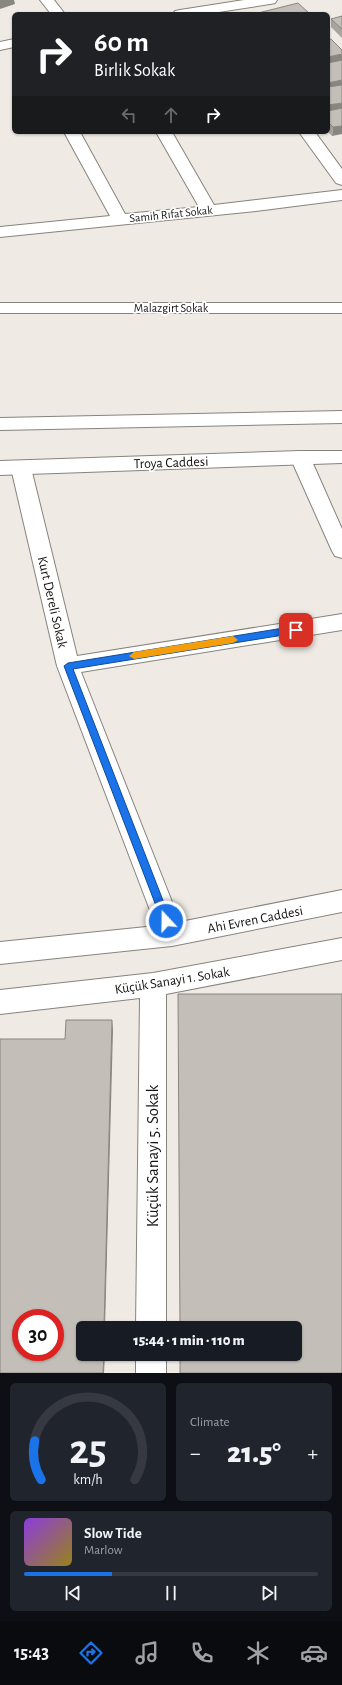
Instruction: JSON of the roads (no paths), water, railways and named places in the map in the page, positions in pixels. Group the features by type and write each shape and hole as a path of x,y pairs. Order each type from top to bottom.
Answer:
{"street":[{"path":"47,0 56,12"},
{"path":"191,12 270,0"},
{"path":"0,46 12,43"},
{"path":"73,134 120,220"},
{"path":"165,134 209,210"},
{"path":"309,134 342,180"},
{"name":"Samih Rıfat Sokak","path":"0,232 342,195"},
{"name":"Malazgirt Sokak","path":"0,308 342,308"},
{"path":"0,424 342,417"},
{"path":"300,457 342,551"},
{"name":"Troya Caddesi","path":"11,468 300,457 342,457"},
{"name":"Kurt Dereli Sokak","path":"11,468 68,666 172,935"},
{"path":"68,666 342,622"},
{"name":"Ahi Evren Caddesi","path":"0,952 172,935 342,901"},
{"name":"Küçük Sanayi 1. Sokak","path":"0,1002 153,985 342,949"},
{"name":"Küçük Sanayi 5. Sokak","path":"151,1321 153,985"},
{"path":"150,1373 151,1361"}]}
